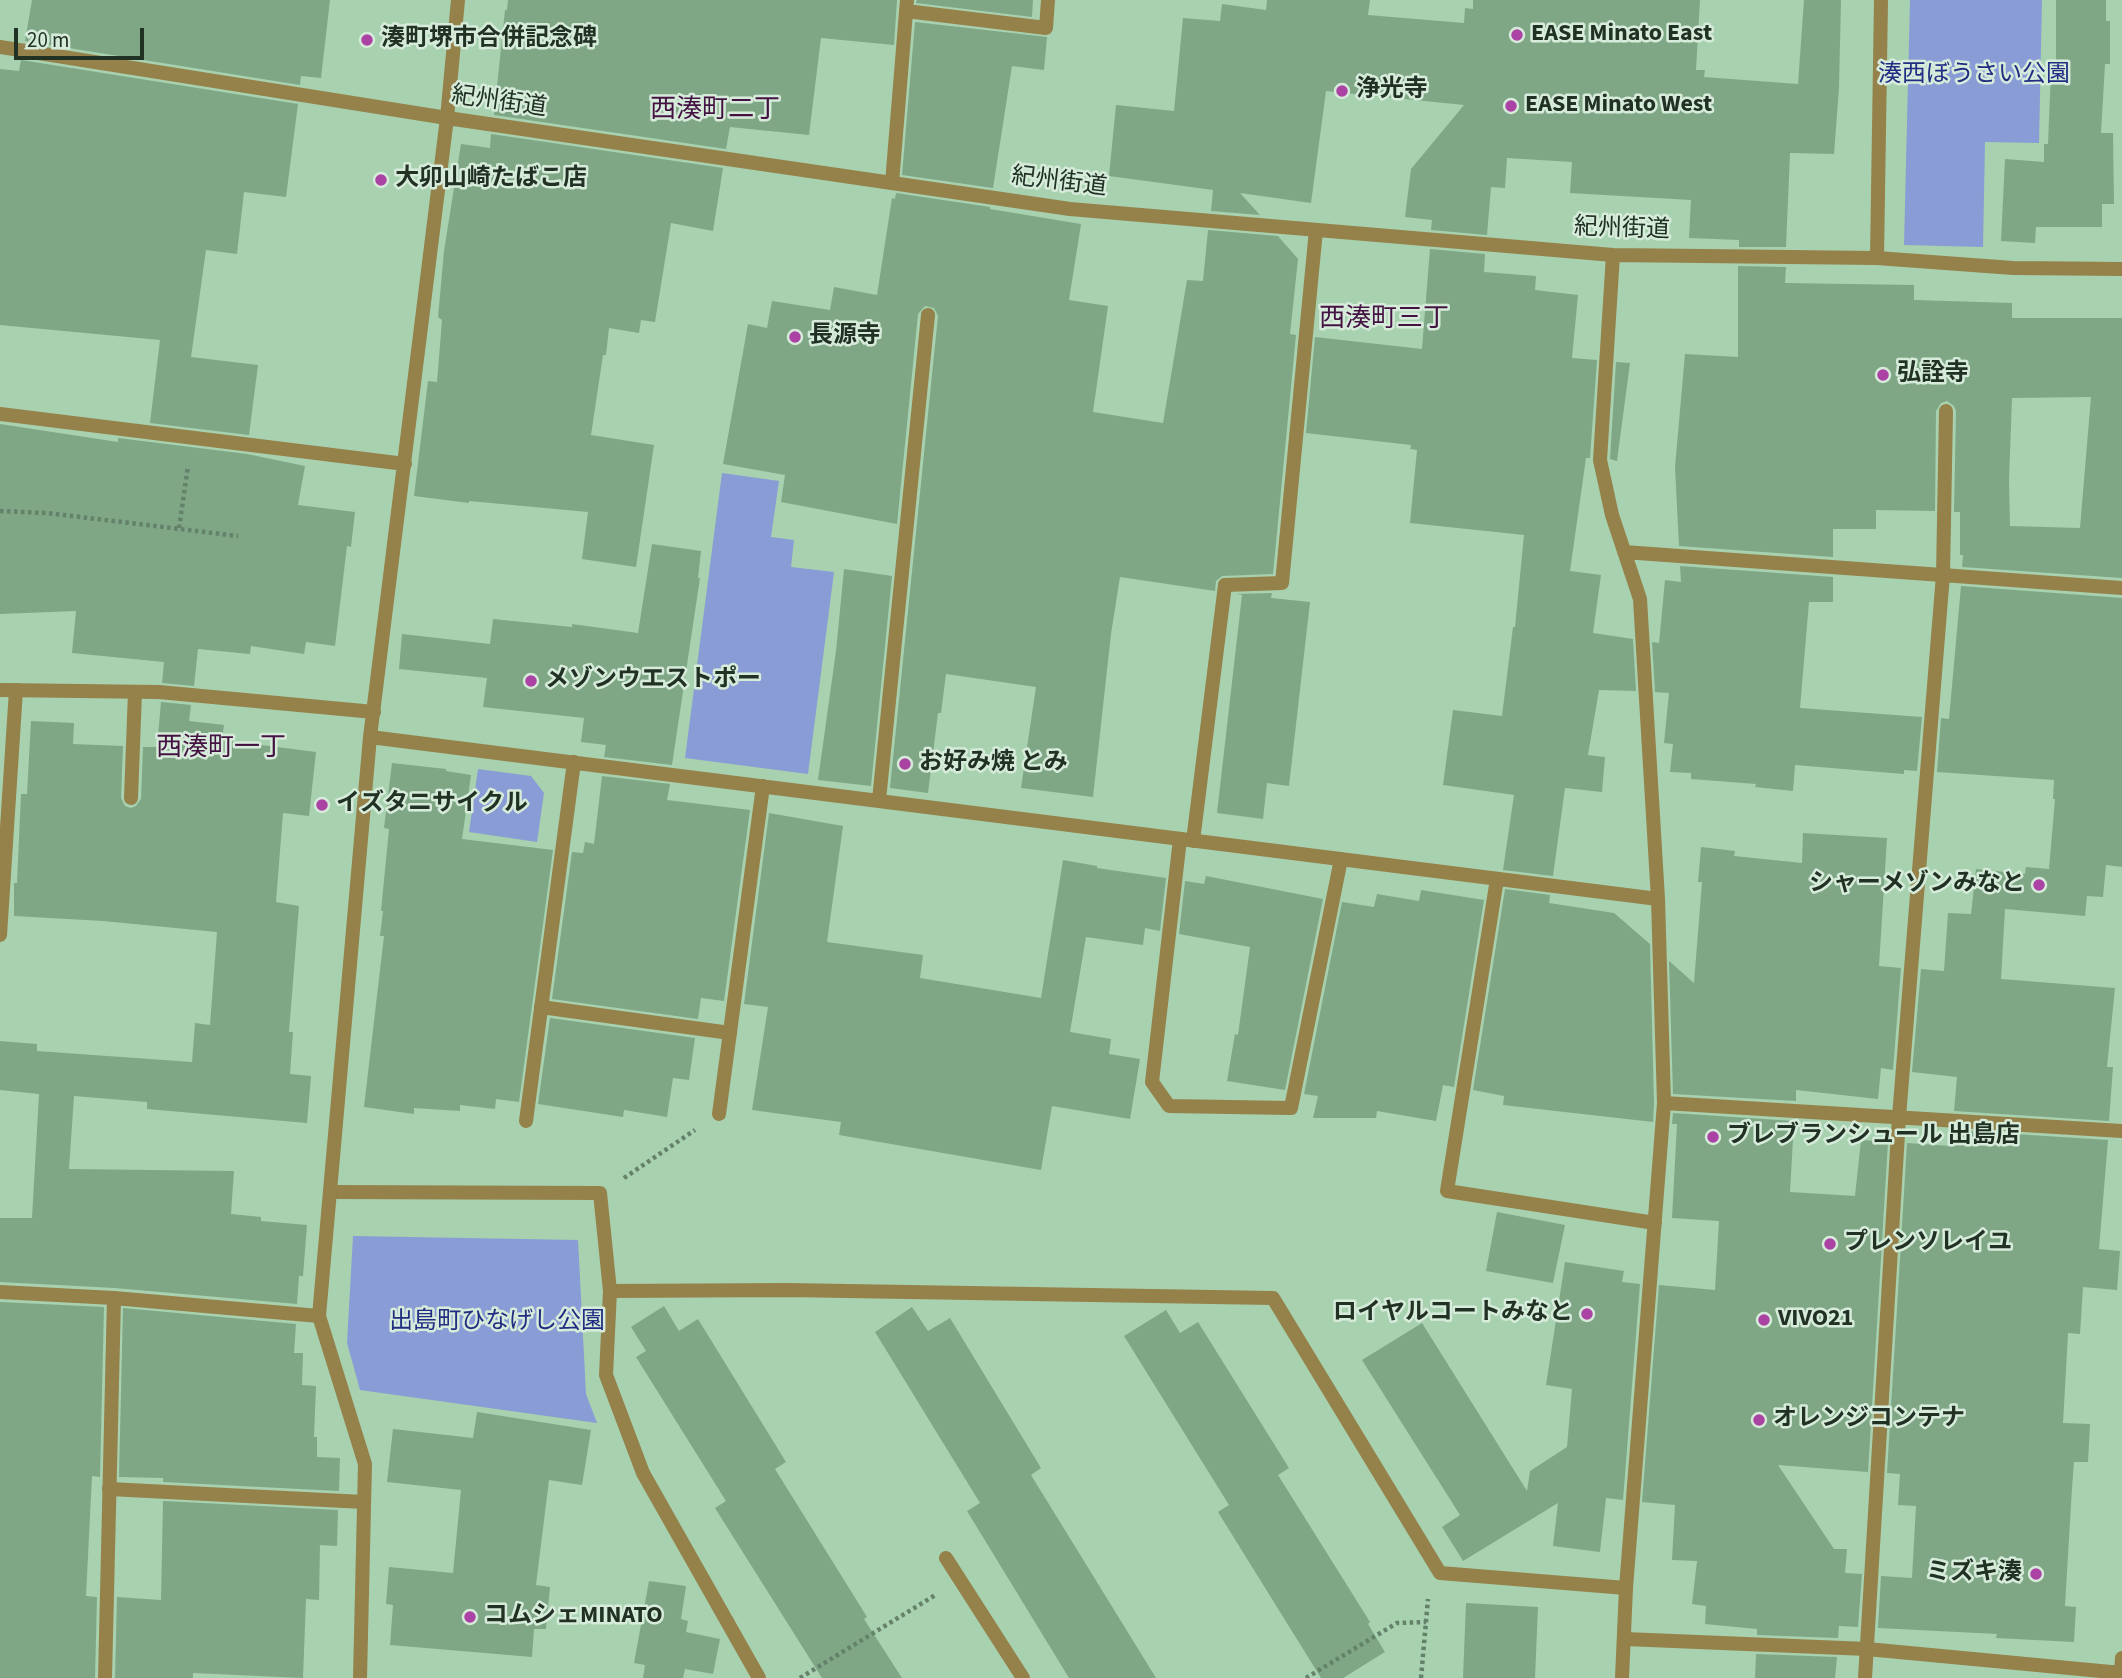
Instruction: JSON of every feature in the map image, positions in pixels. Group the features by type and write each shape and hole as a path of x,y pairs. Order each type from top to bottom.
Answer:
{"street":[{"path":"360,1678 365,1464 319,1316 370,737 447,118 458,0"},
{"path":"892,183 906,5 1046,28 1048,0"},
{"path":"1877,258 1881,0"},
{"name":"紀州街道","path":"0,47 447,118 1070,209 1613,255 1877,258 2013,268 2122,269"},
{"path":"1316,230 1282,583 1225,585 1152,1082 1169,1106 1291,1108 1341,859"},
{"path":"1613,255 1600,460 1612,515 1640,599 1658,899 1664,1103 1626,1588 1622,1678"},
{"path":"879,800 928,315"},
{"path":"1865,1678 1899,1118 1943,575 1946,411"},
{"path":"0,414 405,464"},
{"path":"1624,552 2122,588"},
{"path":"0,690 159,692 374,712"},
{"path":"0,935 16,690"},
{"path":"131,798 135,692"},
{"path":"370,737 1658,899"},
{"path":"526,1121 574,762"},
{"path":"719,1114 763,786"},
{"path":"1497,879 1447,1191 1655,1223"},
{"path":"541,1007 730,1033"},
{"path":"1664,1103 2122,1131"},
{"path":"330,1192 600,1193 610,1291 606,1375 643,1473 759,1678"},
{"path":"610,1291 787,1290 1273,1298 1440,1573 1626,1588"},
{"path":"0,1292 114,1298 319,1316"},
{"path":"105,1678 114,1298"},
{"path":"109,1489 364,1502"},
{"path":"947,1558 1023,1678"},
{"path":"1625,1639 1867,1649 2044,1672 2122,1673 2122,1658"}],"path":[{"path":"179,528 192,438"},
{"path":"0,511 47,513 238,537"},
{"path":"600,1193 719,1114"},
{"path":"1421,1678 1427,1602 1440,1573"},
{"path":"800,1678 961,1579"},
{"path":"1306,1678 1397,1623 1426,1622"}],"green space":[{"name":"湊西ぼうさい公園","path":"1910,0 2042,0 2039,143 1985,142 1983,247 1904,245"},
{"path":"722,473 779,481 771,537 794,540 791,567 834,572 808,774 685,758"},
{"path":"478,769 531,776 544,793 537,842 469,832"},
{"name":"出島町ひなげし公園","path":"353,1236 578,1240 586,1394 597,1423 360,1390 347,1343"}],"building":[{"path":"32,0 330,0 321,78 301,76 300,85 25,41"},
{"path":"508,0 897,0 894,45 821,38 809,135 730,127 726,149 494,115"},
{"path":"917,0 1033,0 1032,17 916,3"},
{"path":"1267,0 1370,0 1368,15 1464,23 1465,8 1473,9 1473,0 1700,0 1696,70 1705,70 1704,77 1798,84 1804,0 1841,0 1834,154 1790,153 1786,247 1739,247 1739,240 1689,238 1691,200 1570,193 1572,162 1507,158 1505,188 1491,187 1487,235 1431,230 1432,220 1405,217 1411,169 1464,105 1326,91 1311,203 1240,193 1260,215 1211,211 1213,190 1109,176 1116,105 1174,111 1183,18 1220,21 1222,4 1266,10"},
{"path":"2056,0 2106,0 2106,21 2110,21 2110,64 2105,64 2101,133 2113,133 2114,204 2102,204 2102,227 2036,227 2035,243 2001,241 2005,159 2044,162 2044,144 2048,144 2051,71 2056,71"},
{"path":"915,22 1047,37 1044,70 1012,66 993,188 902,175"},
{"path":"21,60 298,104 286,197 244,192 237,254 206,250 191,357 258,365 249,435 150,423 160,340 0,325 0,69 19,71"},
{"path":"491,134 723,168 713,231 671,223 655,322 641,320 639,333 609,328 606,355 603,355 591,435 654,445 636,567 582,559 588,512 414,496 428,381 437,382 442,320 438,317 444,251 461,144 490,148"},
{"path":"896,193 1081,224 1069,300 1108,306 1093,412 1163,423 1187,280 1203,281 1208,230 1278,236 1298,259 1290,334 1296,335 1273,574 1222,576 1216,581 1215,591 1120,577 1093,797 1021,788 1036,687 946,674 928,793 890,788 938,316 934,308 925,306 918,314 897,524 781,502 785,475 723,464 748,324 767,328 772,301 830,310 834,287 877,295 892,198 895,199"},
{"path":"1430,249 1485,254 1484,272 1536,276 1535,290 1578,295 1572,358 1597,360 1590,458 1586,458 1570,571 1601,575 1593,633 1633,639 1636,691 1599,690 1588,755 1605,757 1602,792 1565,788 1553,876 1503,870 1514,795 1443,785 1453,710 1502,716 1515,627 1524,535 1410,523 1417,450 1410,449 1411,445 1306,433 1315,337 1422,349"},
{"path":"1738,266 1786,267 1785,283 1914,285 1914,300 2012,303 2012,318 2122,318 2122,578 1962,567 1960,512 1954,512 1956,411 1947,401 1941,403 1936,411 1935,511 1876,510 1876,529 1833,529 1833,557 1679,546 1675,467 1685,354 1738,357","holes":["2091,397 2080,528 2010,526 2012,398"]},
{"path":"1616,362 1630,363 1617,461 1610,459"},
{"path":"0,424 118,442 118,438 247,454 305,466 298,505 355,512 351,547 347,546 335,646 306,642 304,654 251,646 250,654 198,649 194,686 162,683 164,662 72,653 76,611 0,614"},
{"path":"652,544 701,551 700,578 672,765 604,757 606,745 581,742 584,718 483,707 487,678 399,669 402,634 490,644 493,619 572,627 572,624 638,633"},
{"path":"1680,566 1833,577 1833,602 1809,602 1800,708 1922,717 1917,771 1904,770 1904,774 1795,765 1793,791 1755,787 1756,784 1691,779 1691,773 1670,772 1673,744 1664,743 1669,693 1655,692 1652,642 1659,643 1665,580 1681,582"},
{"path":"844,569 892,576 871,786 818,780"},
{"path":"1961,586 2122,598 2122,867 2106,865 2103,897 2087,896 2085,916 2005,909 2001,979 2115,988 2107,1067 2113,1067 2109,1121 1954,1111 1957,1077 1912,1072 1921,969 1944,971 1948,913 1971,914 1976,869 2025,874 2026,867 2049,869 2054,780 1937,772 1941,718 1949,719"},
{"path":"1272,593 1271,598 1310,602 1289,786 1267,783 1263,819 1217,813 1242,595 1237,594"},
{"path":"161,702 191,705 189,721 224,725 222,740 316,752 309,816 283,813 276,902 299,906 289,1032 293,1032 290,1074 311,1076 307,1123 147,1109 147,1102 74,1096 69,1169 234,1171 231,1214 261,1217 261,1221 307,1225 303,1276 299,1276 297,1304 115,1288 0,1282 0,1218 32,1218 39,1094 0,1090 0,1041 37,1044 37,1051 192,1062 195,1023 210,1025 217,932 14,916 21,794 27,794 31,721 74,723 73,744 123,746 121,798 125,806 131,808 141,799 143,747 157,747"},
{"path":"392,763 446,769 471,775 462,839 553,850 519,1102 496,1099 495,1109 460,1105 460,1111 414,1108 414,1114 364,1107 384,936 380,936 381,911 389,829 384,828"},
{"path":"602,776 670,784 667,800 750,810 724,1001 701,998 698,1019 552,999 572,852 583,853 585,842 594,844"},
{"path":"769,813 843,826 827,942 923,955 920,978 1041,998 1063,860 1166,878 1160,931 1145,928 1143,945 1086,937 1070,1032 1111,1039 1109,1054 1140,1059 1130,1119 1052,1106 1041,1170 839,1135 841,1122 752,1110 768,1007 744,1004"},
{"path":"1803,833 1887,838 1879,966 1901,968 1893,1070 1881,1068 1878,1099 1796,1090 1796,1101 1673,1094 1669,961 1694,983 1702,882 1698,882 1701,847 1735,851 1734,856 1802,863"},
{"path":"1206,876 1323,899 1285,1090 1227,1081 1235,1034 1238,1035 1250,947 1179,934 1185,881 1204,884"},
{"path":"1505,889 1550,895 1549,903 1614,913 1650,944 1653,1122 1503,1105 1504,1096 1473,1090"},
{"path":"1421,890 1484,900 1454,1087 1443,1085 1436,1121 1377,1111 1376,1118 1313,1118 1318,1096 1304,1094 1342,902 1374,907 1377,894 1419,901"},
{"path":"550,1018 695,1038 689,1080 673,1078 667,1117 624,1110 623,1117 538,1104"},
{"path":"1673,1113 1794,1121 1790,1192 1855,1196 1861,1140 1888,1142 1868,1472 1778,1465 1834,1549 1847,1549 1845,1573 1862,1574 1858,1627 1839,1626 1838,1638 1757,1635 1757,1629 1705,1624 1706,1606 1692,1604 1697,1561 1672,1560 1675,1505 1642,1502 1659,1285 1715,1290 1719,1221 1672,1218 1677,1124 1672,1124"},
{"path":"1952,1130 2108,1140 2099,1249 2120,1251 2117,1290 2083,1287 2080,1334 2068,1333 2063,1423 2090,1424 2088,1462 2074,1462 2072,1488 2065,1606 2076,1607 2074,1642 1996,1638 1997,1634 1878,1628 1881,1576 1912,1578 1916,1506 1898,1505 1900,1474 1887,1473 1907,1143 1951,1146"},
{"path":"1497,1212 1565,1225 1553,1283 1486,1271"},
{"path":"1565,1262 1624,1271 1622,1282 1640,1284 1623,1500 1606,1498 1600,1552 1553,1546 1558,1503 1463,1561 1442,1527 1460,1515 1362,1360 1422,1323 1527,1491 1530,1471 1567,1447 1572,1389 1546,1385"},
{"path":"0,1302 104,1307 100,1477 92,1476 86,1596 97,1597 95,1678 0,1678"},
{"path":"664,1306 679,1331 698,1319 786,1462 775,1469 902,1678 822,1678 715,1508 726,1501 636,1357 646,1351 631,1327"},
{"path":"912,1307 928,1331 950,1318 1041,1468 1031,1475 1156,1678 1069,1678 967,1511 980,1503 875,1332"},
{"path":"123,1308 296,1324 294,1353 303,1353 302,1385 316,1386 314,1437 317,1437 317,1457 340,1458 339,1491 163,1482 163,1478 119,1477"},
{"path":"1166,1310 1180,1333 1198,1322 1289,1468 1278,1475 1370,1622 1368,1624 1385,1652 1343,1678 1321,1678 1218,1512 1229,1505 1124,1336"},
{"path":"477,1412 591,1430 582,1485 549,1480 536,1585 550,1587 546,1629 534,1629 532,1657 390,1645 393,1605 386,1604 389,1567 453,1573 461,1490 387,1482 393,1429 473,1438"},
{"path":"163,1501 338,1510 337,1546 320,1545 319,1600 306,1599 303,1678 193,1673 193,1678 115,1678 117,1597 161,1600"},
{"path":"649,1581 686,1586 681,1619 688,1621 686,1632 720,1639 713,1674 685,1669 683,1678 643,1678 645,1665 634,1663"},
{"path":"1466,1603 1538,1607 1535,1678 1463,1678"},
{"path":"1756,1654 1837,1657 1835,1678 1755,1678"}],"place":[{"name":"EASE Minato East","path":"1517,35"},
{"name":"湊町堺市合併記念碑","path":"367,40"},
{"name":"浄光寺","path":"1342,91"},
{"name":"EASE Minato West","path":"1511,106"},
{"name":"大卯山崎たばこ店","path":"381,180"},
{"name":"長源寺","path":"795,337"},
{"name":"弘詮寺","path":"1883,375"},
{"name":"メゾンウエストポー","path":"531,681"},
{"name":"お好み焼 とみ","path":"905,764"},
{"name":"イズタニサイクル","path":"322,805"},
{"name":"シャーメゾンみなと","path":"2039,885"},
{"name":"ブレブランシュール 出島店","path":"1713,1137"},
{"name":"プレンソレイユ","path":"1830,1244"},
{"name":"ロイヤルコートみなと","path":"1587,1314"},
{"name":"VIVO21","path":"1764,1320"},
{"name":"オレンジコンテナ","path":"1759,1420"},
{"name":"ミズキ湊","path":"2036,1574"},
{"name":"コムシェMINATO","path":"470,1617"}],"district":[{"name":"西湊町二丁","path":"715,111"},
{"name":"西湊町三丁","path":"1384,320"},
{"name":"西湊町一丁","path":"221,749"}]}
